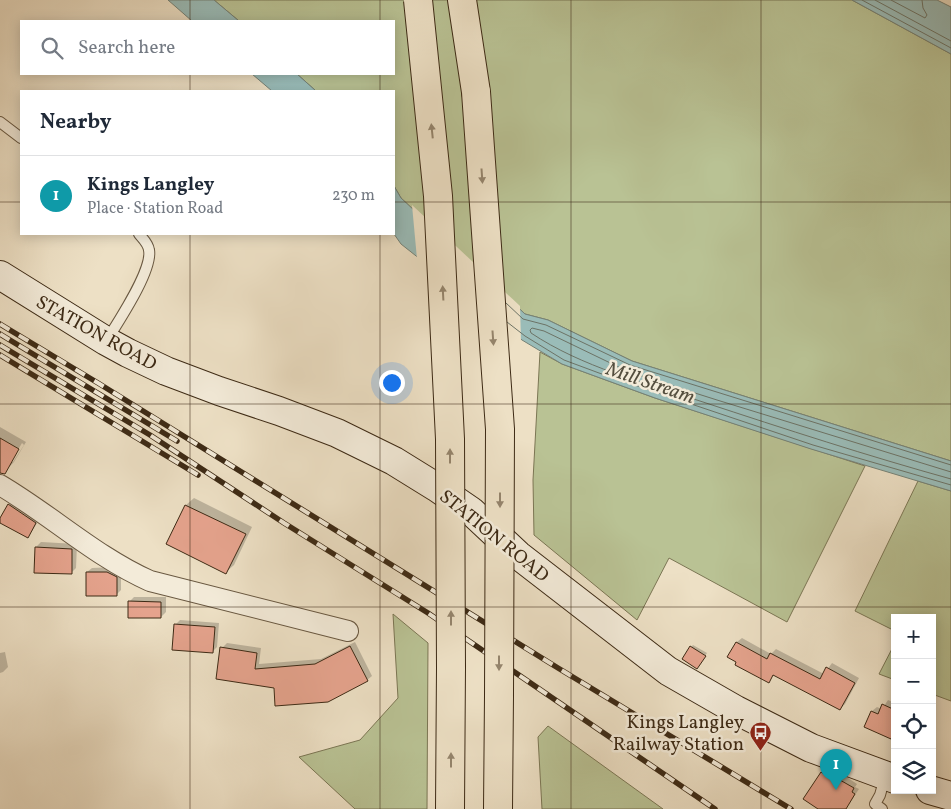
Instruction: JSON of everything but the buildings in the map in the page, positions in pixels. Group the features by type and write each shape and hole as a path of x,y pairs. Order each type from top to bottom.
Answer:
{"highway":[{"path":"418,0 439,215 450,439 450,809"},
{"path":"462,0 476,92"},
{"path":"474,0 476,92 500,429 498,809"}],"street":[{"name":"STATION ROAD","path":"0,276 106,341 166,370 219,391 279,410 329,430 394,461 436,486 471,511 518,555 668,671 736,710 810,748 891,777"},
{"path":"0,485 20,496 128,571 150,581 348,631"},
{"path":"936,792 951,796"}],"lane":[{"path":"0,122 20,137"},
{"path":"106,341 138,288 147,266 150,252 147,242 140,235"},
{"path":"882,809 875,804 891,778"}],"green space":[{"path":"214,0 852,0 951,54 951,461 632,361 548,320 525,314 401,198 395,188 395,90 315,90 298,75 395,75 395,20 238,20"},
{"path":"540,352 562,364 655,398 865,466 787,622 669,558 637,620 534,535 533,480"},
{"path":"918,481 951,491 951,701 936,695 936,614 891,614 891,629 855,611"},
{"path":"393,614 428,643 427,809 355,809 299,757 360,740 398,698"},
{"path":"891,651 891,678 879,674"},
{"path":"548,726 663,809 542,809 538,737"}],"water":[{"path":"168,0 214,0 238,20 191,20"},
{"path":"852,0 937,0 951,7 951,54"},
{"path":"253,75 298,75 315,90 271,90"},
{"name":"Mill Stream","path":"395,188 401,198 525,314 548,320 632,361 951,461 951,491 811,449 655,398 562,364 522,340 401,244 395,235"}],"pier":[{"path":"412,205 520,306 521,342 417,259"}],"railway":[{"path":"0,324 558,668 791,809"},
{"path":"0,334 177,441"},
{"path":"0,345 150,435 284,523 428,613 715,809"},
{"path":"0,355 198,475"}],"place":[{"name":"Kings Langley Railway Station","path":"760,751"},
{"name":"Kings Langley","path":"836,790"}]}
